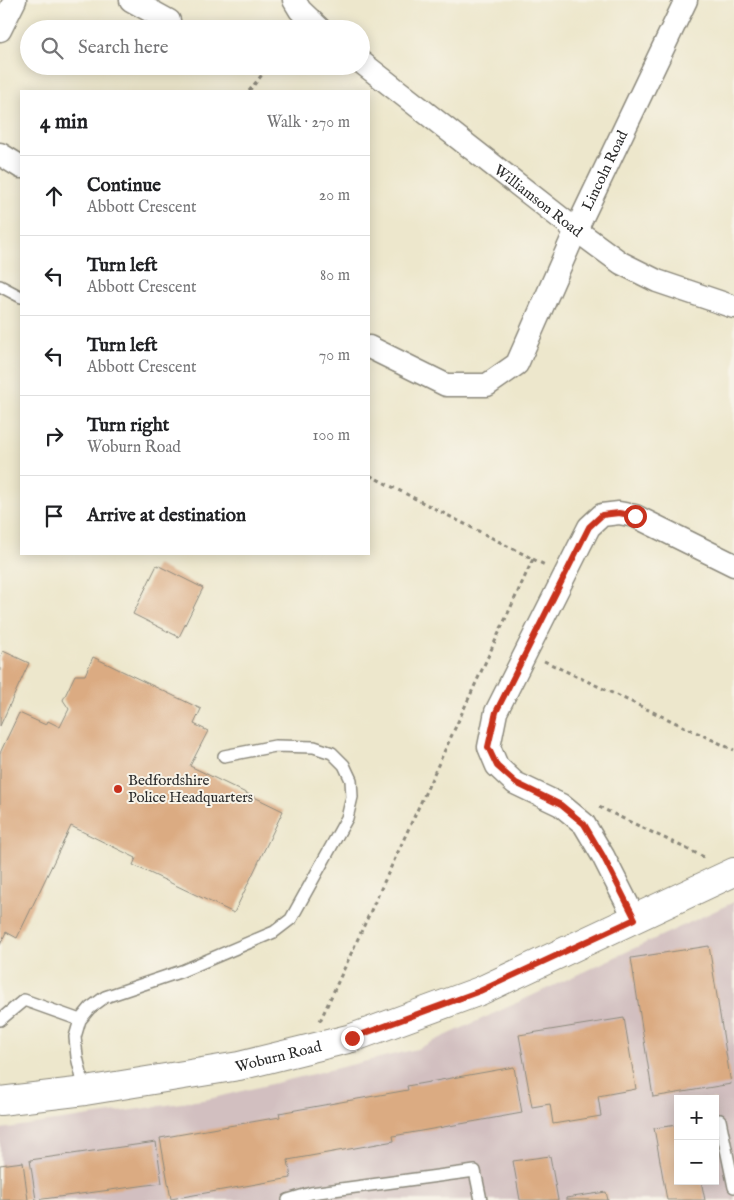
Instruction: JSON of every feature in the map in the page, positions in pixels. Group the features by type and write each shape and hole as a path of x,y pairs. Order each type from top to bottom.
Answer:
{"main road":[{"name":"Woburn Road","path":"0,1101 85,1091 238,1066 352,1038 480,991 734,872"}],"street":[{"path":"0,30 15,0"},
{"path":"131,0 167,20"},
{"path":"294,0 300,10 311,20"},
{"name":"Lincoln Road","path":"370,347 446,385 487,385 517,364 576,230 686,0"},
{"name":"Williamson Road","path":"370,69 621,263 657,280 734,306"},
{"path":"0,154 20,166"},
{"path":"635,919 603,856 584,824 561,805 516,783 497,766 488,747 496,712 589,527 602,515 619,513 635,516 734,564"}],"lane":[{"path":"0,286 20,296"},
{"path":"85,1091 75,1037 80,1020 90,1008 105,997 182,971 274,932 291,919 347,818 352,797 351,780 344,765 332,753 314,747 274,746 224,756"},
{"path":"0,1020 24,1000 80,1020"},
{"path":"720,1120 734,1187"},
{"path":"288,1200 311,1193 475,1171 481,1200"}],"path":[{"path":"250,90 262,75"},
{"path":"307,1049 532,559 370,475"},
{"path":"526,653 734,750"},
{"path":"597,806 708,859"}],"shaded area":[{"path":"734,902 734,1200 0,1200 0,1129 209,1099 417,1049"}],"building":[{"path":"157,565 203,588 179,637 133,614"},
{"path":"3,651 29,663 0,726 0,658"},
{"name":"Bedfordshire Police Headquarters","path":"93,657 201,709 194,724 208,731 190,766 283,811 234,913 133,865 136,858 71,826 17,938 6,932 0,945 0,753 19,713 46,725 48,721 60,727 69,709 63,700 75,675 85,675"},
{"path":"709,946 731,1084 653,1097 631,958"},
{"path":"624,1018 636,1089 598,1096 601,1116 553,1124 550,1104 532,1107 519,1035"},
{"path":"514,1067 522,1113 393,1136 394,1141 288,1160 291,1178 171,1199 160,1138 280,1117 279,1113 408,1090 407,1086"},
{"path":"674,1126 674,1185 702,1185 705,1200 667,1200 654,1128"},
{"path":"156,1142 162,1183 36,1200 30,1160"},
{"path":"550,1156 558,1200 520,1200 513,1161"},
{"path":"23,1162 28,1200 0,1200 0,1165"},
{"path":"606,1192 608,1200 566,1200 566,1198"}],"place":[{"name":"Bedfordshire Police Headquarters","path":"118,789"}],"route":[{"path":"352,1038 480,991 635,919 603,856 584,824 561,805 516,783 497,766 488,747 496,712 589,527 602,515 619,513 635,516"}]}
